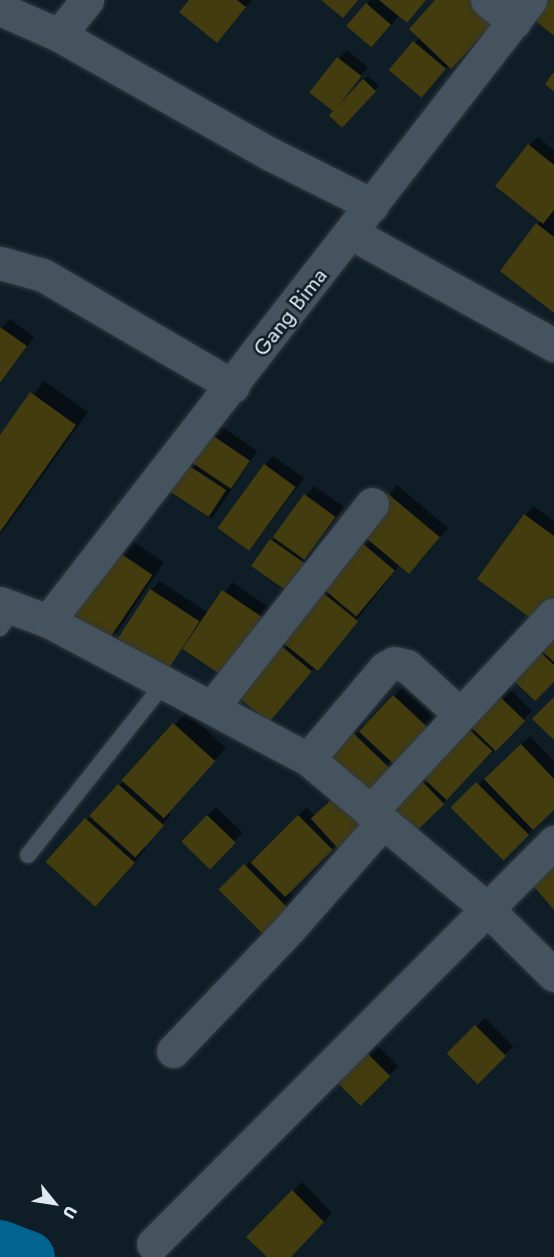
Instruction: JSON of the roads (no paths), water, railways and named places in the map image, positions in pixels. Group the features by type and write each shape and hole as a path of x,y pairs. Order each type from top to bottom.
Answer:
{"street":[{"path":"59,35 87,0"},
{"path":"487,0 522,11"},
{"path":"0,9 59,35 272,155 372,205"},
{"name":"Gang Bima","path":"48,621 233,386 522,11"},
{"path":"351,233 554,345"},
{"path":"0,263 44,275 233,386"},
{"path":"213,706 372,504"},
{"path":"5,613 48,621 213,706 308,759 486,908 554,975"},
{"path":"173,1051 289,929 460,714 554,614"},
{"path":"308,759 386,668 394,663 407,666 460,714"},
{"path":"153,1244 554,842"}],"lane":[{"path":"28,855 165,682"}],"waterway":[{"path":"0,1246 29,1257"}]}
